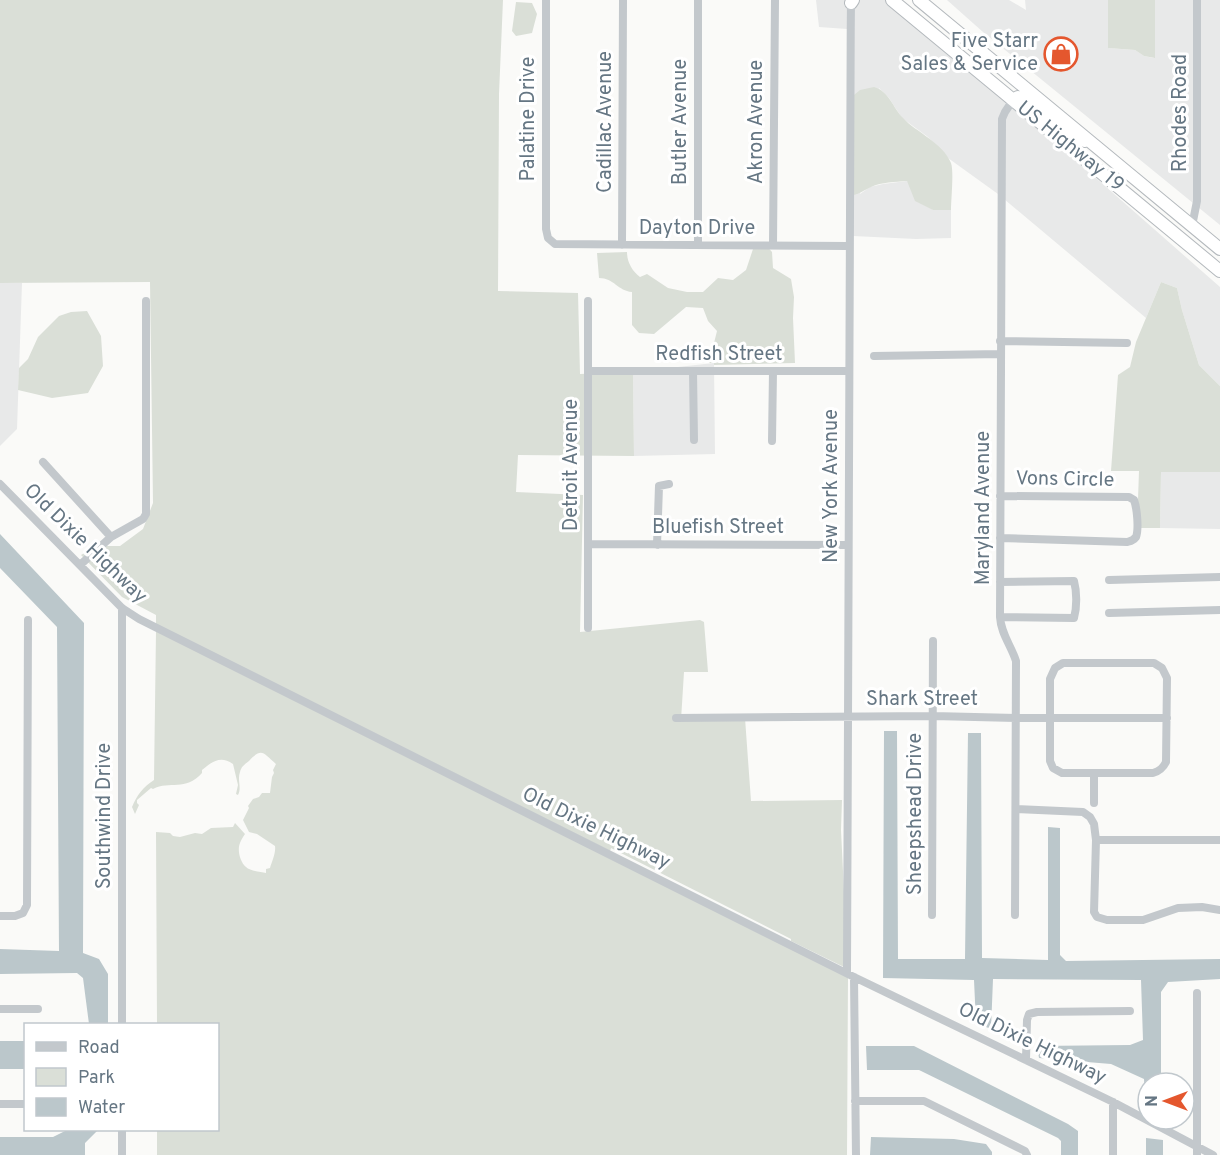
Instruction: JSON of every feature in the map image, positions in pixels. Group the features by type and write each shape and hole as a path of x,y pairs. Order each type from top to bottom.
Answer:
{"highway":[{"name":"US Highway 19","path":"892,0 1220,271"},
{"name":"US Highway 19","path":"919,0 1220,249"},
{"path":"948,46 964,49 1007,84 1022,85"},
{"path":"1013,100 1018,97 1025,99 1070,136 1094,145"},
{"path":"1110,180 1123,180 1175,222 1183,226 1192,226 1198,252"}],"street":[{"name":"Palatine Drive","path":"546,0 546,230 548,238"},
{"name":"Cadillac Avenue","path":"622,245 623,0"},
{"name":"Butler Avenue","path":"698,0 698,245"},
{"name":"Akron Avenue","path":"773,245 775,0"},
{"name":"Rhodes Road","path":"1192,226 1197,201 1197,0"},
{"name":"New York Avenue","path":"852,1 848,246 848,717 850,975 856,1155"},
{"name":"Maryland Avenue","path":"1013,100 1002,119 1000,617 1002,632 1016,661 1015,915"},
{"name":"Dayton Drive","path":"548,238 555,244 848,246"},
{"name":"Detroit Avenue","path":"588,301 588,628"},
{"path":"80,566 111,537 143,519 146,514 146,302"},
{"path":"1000,341 1127,343"},
{"path":"874,356 1001,354"},
{"path":"693,371 694,440"},
{"path":"772,441 773,371"},
{"name":"Redfish Street","path":"589,372 849,371"},
{"path":"43,462 111,537"},
{"name":"Old Dixie Highway","path":"0,484 122,608 139,619 850,975 1113,1102 1197,1151 1213,1155"},
{"path":"657,545 659,486 669,484"},
{"name":"Vons Circle","path":"1000,496 1129,497 1136,504 1137,527 1136,537 1127,542 1000,538"},
{"name":"Bluefish Street","path":"589,544 848,545"},
{"path":"1109,580 1220,577"},
{"path":"1000,582 1074,581 1076,588 1074,618 1000,617"},
{"name":"Southwind Drive","path":"122,608 122,1023"},
{"path":"1109,613 1220,610"},
{"path":"0,916 15,916 23,913 27,904 28,620"},
{"name":"Sheepshead Drive","path":"932,915 933,641"},
{"path":"1063,663 1154,663 1166,673 1167,718 1166,762 1159,772 1062,773 1053,768 1050,761 1050,679 1055,668 1063,663"},
{"name":"Shark Street","path":"676,718 933,716 1167,718"},
{"path":"1094,773 1094,802"},
{"path":"1016,809 1083,812 1090,817 1094,824 1096,840 1094,912 1097,917 1107,920 1143,920 1178,908 1202,907 1220,910"},
{"path":"1096,840 1220,840"},
{"path":"1197,993 1197,1151"},
{"path":"0,1009 38,1009"},
{"path":"1026,1060 1029,1014 1130,1011"},
{"path":"855,1101 924,1101 1025,1151 1027,1155"},
{"path":"1113,1102 1113,1155"},
{"path":"0,1104 24,1104"},
{"path":"122,1131 122,1155"}],"shaded area":[{"path":"816,0 848,0 847,29 819,27"},
{"path":"856,0 887,0 990,85 1220,287 1220,386 1199,365 1177,288 1161,282 1146,318 998,194 948,158 928,137 902,118 889,98 879,88 860,194 870,187 907,181 933,210 951,210 951,238 853,236 854,4"},
{"path":"947,0 1009,0 1026,10 1025,0 1108,0 1108,48 1135,50 1144,56 1154,58 1155,0 1220,0 1220,225 983,32"},
{"path":"0,283 22,283 17,429 0,446"},
{"path":"714,363 715,454 634,456 633,372"},
{"path":"1161,472 1220,472 1220,529 1160,528"}],"green space":[{"path":"0,0 503,0 499,94 498,291 578,293 580,374 633,372 634,456 518,455 516,492 583,495 580,632 700,620 704,622 708,672 684,672 681,720 745,718 751,801 842,800 844,967 611,848 610,851 156,624 156,615 122,597 81,555 91,549 120,546 143,529 153,503 150,282 0,283"},
{"path":"1108,0 1155,0 1155,58 1144,56 1135,50 1108,48"},
{"path":"516,2 532,3 537,14 532,33 516,36 512,31"},
{"path":"874,87 887,96 908,123 936,144 947,156 952,172 951,210 933,210 915,201 907,181 880,184 853,195 854,95 860,90"},
{"path":"765,244 772,252 773,268 791,279 794,297 795,363 714,365 714,363 709,363 717,331 708,321 703,308 686,307 654,334 639,333 632,325 632,292 609,280 599,278 597,253 627,252 630,266 640,277 647,274 668,288 687,292 703,292 718,278 733,280 746,270 753,249"},
{"path":"1161,282 1177,288 1199,365 1220,386 1220,472 1161,472 1160,528 1137,528 1139,471 1111,471 1118,375 1130,367 1136,342"},
{"path":"87,311 101,336 103,366 88,393 52,398 18,390 19,368 28,359 38,337 59,316 71,312"},
{"path":"156,631 848,977 847,1155 157,1155 157,1131 219,1131 219,1023 157,1023 156,832 170,833 180,837 195,833 202,834 211,828 233,827 235,823 245,834 239,846 242,862 250,869 266,873 266,869 270,868 275,846 257,834 249,832 243,820 253,799 262,793 270,793 276,764 262,753 253,757 241,770 238,795 236,794 238,785 233,764 224,760 216,761 209,764 196,779 190,782 151,788 137,800 139,805 135,814 132,807 136,799 154,780"}],"water":[{"path":"0,534 84,623 83,953 99,959 108,974 108,1023 89,1023 83,978 77,973 0,974 0,949 59,951 57,627 0,568"},
{"path":"884,731 897,731 898,959 965,959 968,733 981,733 982,958 1048,960 1048,827 1060,828 1060,955 1066,961 1220,959 1220,979 1168,982 1161,992 1161,1071 1136,1071 1136,1075 1111,1064 1039,1058 1037,1046 1130,1045 1143,1040 1141,980 993,979 991,1029 976,1023 974,980 883,978"},
{"path":"0,1041 24,1041 24,1069 0,1069"},
{"path":"866,1046 914,1046 1068,1124 1078,1131 1078,1155 1061,1155 1061,1141 1058,1138 919,1070 867,1070"},
{"path":"65,1131 97,1131 85,1143 85,1155 0,1155 0,1137 53,1137"},
{"path":"871,1137 954,1139 986,1144 992,1155 870,1155"},
{"path":"1146,1138 1163,1140 1163,1155 1146,1155"}],"place":[{"name":"Five Starr Sales & Service","path":"1061,54"}]}
